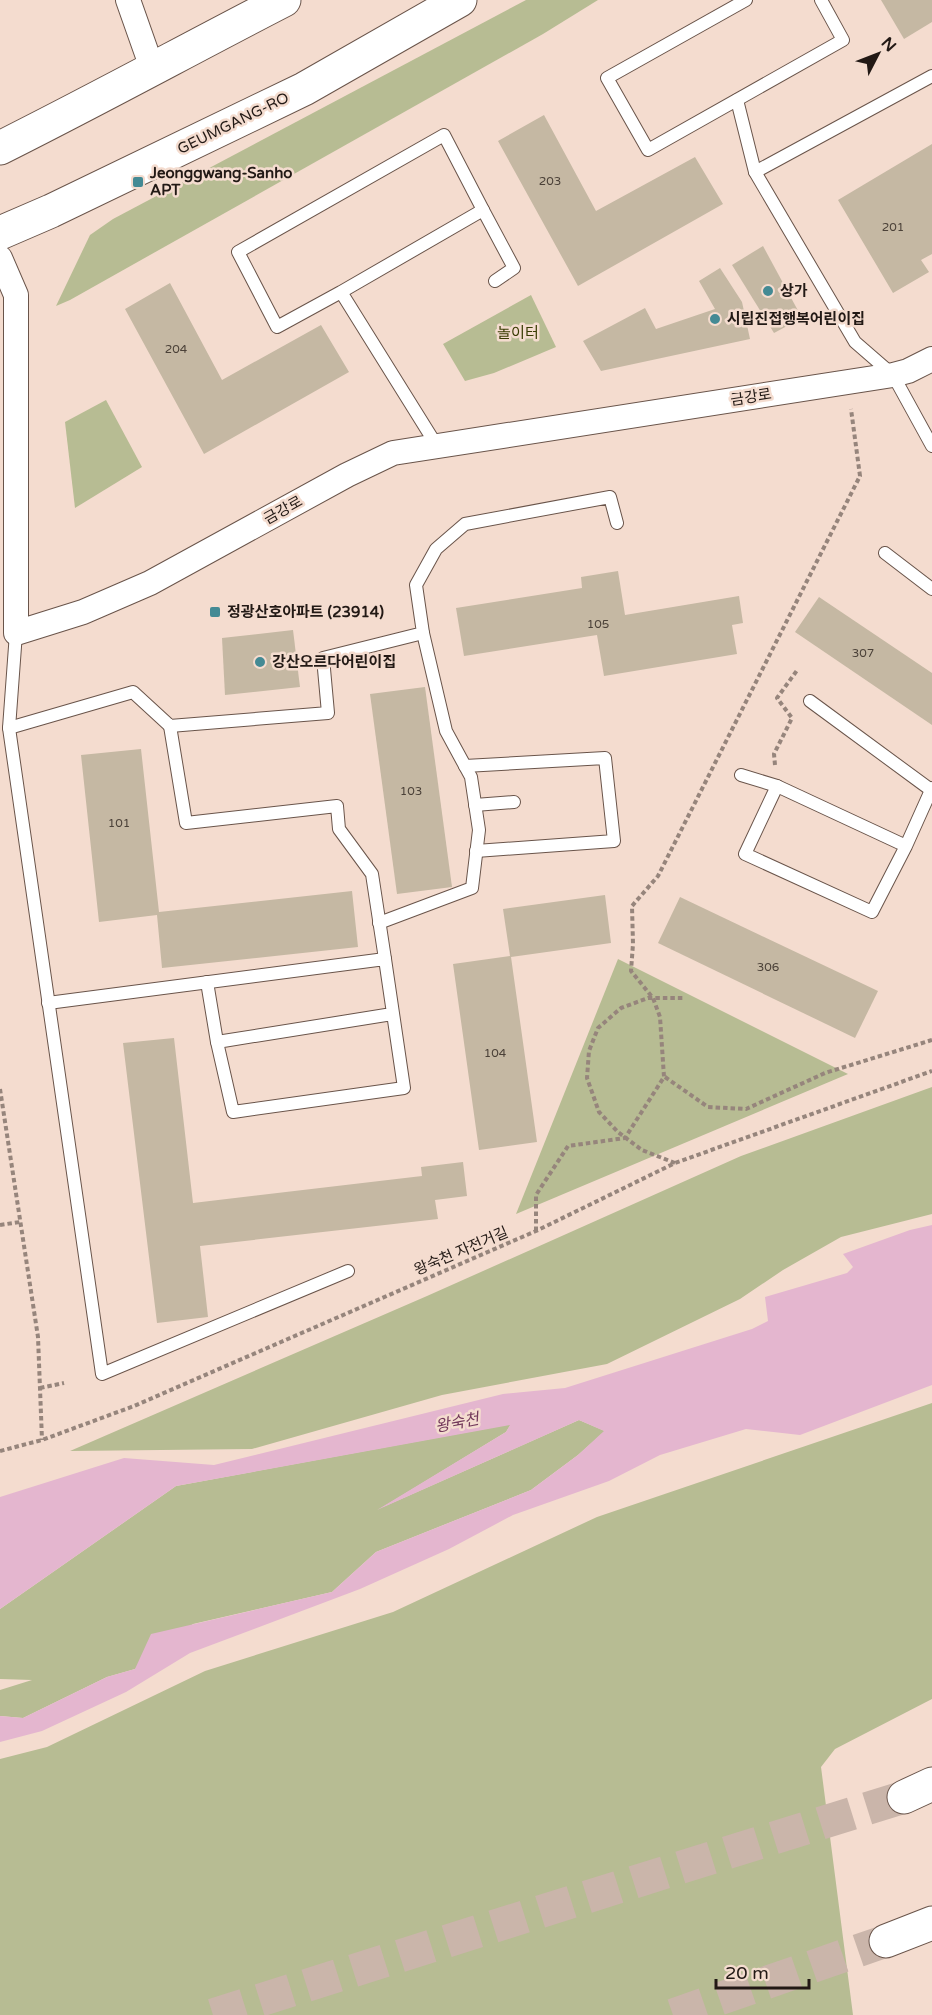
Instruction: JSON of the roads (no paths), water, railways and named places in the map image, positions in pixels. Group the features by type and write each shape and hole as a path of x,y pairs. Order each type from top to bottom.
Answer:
{"main road":[{"path":"0,148 284,0"},
{"name":"GEUMGANG-RO","path":"0,233 51,211 304,89 460,0"},
{"path":"886,1941 932,1923"}],"street":[{"path":"128,0 152,68"},
{"path":"0,258 15,295 8,637"},
{"name":"금강로","path":"8,637 82,612 150,583 347,475 393,453 893,375 908,371 932,359"}],"lane":[{"path":"746,0 607,78 648,150 843,40 821,0"},
{"path":"755,172 932,76"},
{"path":"737,100 755,172 855,342 893,375 932,446"},
{"path":"483,210 277,327 238,252 444,135 514,268 495,281"},
{"path":"341,292 437,446"},
{"path":"379,923 472,888 479,830 471,777 446,731 423,633 416,585 436,549 465,524 610,497 618,522"},
{"path":"885,553 932,590"},
{"path":"170,726 328,712 322,658 423,633"},
{"path":"8,637 9,728 102,1374 348,1271"},
{"path":"9,728 133,692 170,726 186,823 337,806 339,829 372,874 404,1088 233,1113 217,1042 207,982"},
{"path":"777,786 745,854 872,912 932,789 810,701"},
{"path":"465,766 604,758 614,841 476,851"},
{"path":"741,775 777,786 906,846"},
{"path":"475,805 514,802"},
{"path":"48,1003 385,959"},
{"path":"217,1042 392,1014"}],"water":[{"name":"왕숙천","path":"932,1225 932,1385 800,1435 746,1429 660,1455 609,1481 513,1515 449,1549 360,1589 190,1653 126,1692 42,1731 0,1742 0,1716 23,1718 107,1677 135,1669 151,1634 332,1592 376,1552 531,1490 578,1455 604,1431 579,1420 377,1510 506,1432 510,1425 176,1486 0,1609 0,1497 124,1458 214,1465 503,1394 565,1388 752,1329 768,1321 765,1297 847,1273 853,1267 843,1254 910,1230"}],"tunnel":[{"path":"213,2015 904,1797"},
{"path":"673,2015 886,1941"}],"place":[{"name":"Jeonggwang-Sanho APT","path":"138,182"},
{"name":"상가","path":"768,291"},
{"name":"시립진접행복어린이집","path":"715,319"},
{"name":"정광산호아파트 (23914)","path":"215,612"},
{"name":"강산오르다어린이집","path":"260,662"}],"park label":[{"name":"놀이터","path":"518,333"}]}
